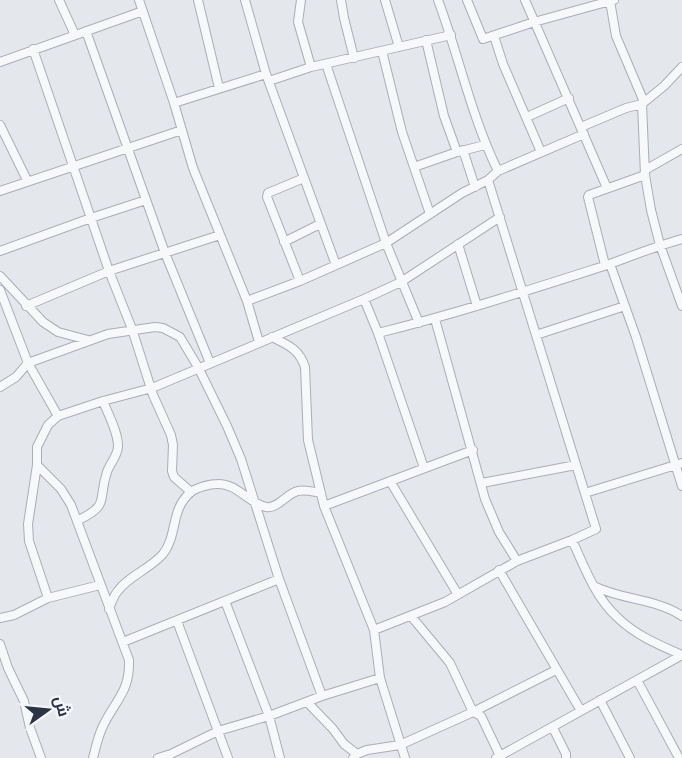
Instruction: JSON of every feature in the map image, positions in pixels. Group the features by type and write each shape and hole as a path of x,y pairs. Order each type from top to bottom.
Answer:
{"street":[{"path":"59,0 75,35"},
{"path":"139,0 174,103 193,168 247,302 259,342"},
{"path":"198,0 219,88"},
{"path":"245,0 268,77 336,265"},
{"path":"301,0 298,22 311,67"},
{"path":"341,0 354,58"},
{"path":"385,0 399,46"},
{"path":"438,0 485,145 498,171"},
{"path":"467,0 481,38 612,1 616,36 643,103 645,173 660,244 682,306"},
{"path":"525,0 607,188"},
{"path":"576,0 579,10"},
{"path":"0,62 143,11"},
{"path":"86,31 165,252 210,363"},
{"path":"174,103 219,88 451,35"},
{"path":"494,36 503,64 541,152"},
{"path":"426,40 444,116 475,187"},
{"path":"33,49 91,218 171,435 174,477 191,492"},
{"path":"382,51 402,132 430,214"},
{"path":"326,64 386,243 419,323"},
{"path":"247,302 386,243 488,180 498,171 541,152 626,108 643,103 682,67"},
{"path":"527,117 569,98"},
{"path":"1,129 27,180"},
{"path":"0,190 182,130"},
{"path":"414,167 485,145"},
{"path":"682,149 645,173 593,192 588,197 607,265 625,306 679,464 682,486"},
{"path":"300,281 268,202 268,193 304,178"},
{"path":"374,630 445,602 517,561 572,540 596,528 488,180"},
{"path":"0,251 146,200"},
{"path":"48,598 29,541 28,524 37,465 37,447 48,425 58,416 103,400 152,388 401,282 500,217"},
{"path":"284,242 320,224"},
{"path":"26,306 110,271 220,235"},
{"path":"378,333 435,319 607,265 660,244 682,239"},
{"path":"459,244 477,306"},
{"path":"0,276 43,322 58,332 89,341"},
{"path":"0,290 28,363 58,416"},
{"path":"364,298 424,468"},
{"path":"536,335 625,306"},
{"path":"435,319 493,518 517,561"},
{"path":"0,387 16,377 28,363 108,334 155,327 173,332 183,341 227,426 321,696"},
{"path":"272,337 294,348 301,355 304,367 306,422 324,506 374,630 380,678 405,758"},
{"path":"77,521 100,506 107,471 118,447 103,400"},
{"path":"324,506 473,450"},
{"path":"585,493 679,464"},
{"path":"37,465 61,489 77,521 129,660 130,674 127,687 104,725 93,758"},
{"path":"482,483 576,465"},
{"path":"390,481 458,593"},
{"path":"109,609 117,592 163,553 173,529 175,515 191,492 219,483 243,493 266,507 301,490 321,493"},
{"path":"572,540 603,602 617,618 651,641 682,655"},
{"path":"499,570 581,711"},
{"path":"123,642 279,579"},
{"path":"0,618 14,615 48,598 100,585"},
{"path":"594,586 608,593 651,604 682,616"},
{"path":"225,601 269,716 280,758"},
{"path":"411,616 450,663 473,712 481,716 499,757 682,655"},
{"path":"177,621 228,758"},
{"path":"1,649 24,701 30,728 41,758"},
{"path":"307,702 355,756 400,745 473,712 556,670"},
{"path":"158,758 172,756 218,731 380,678"},
{"path":"637,680 679,758"},
{"path":"600,700 630,758"},
{"path":"553,728 566,758"}]}
